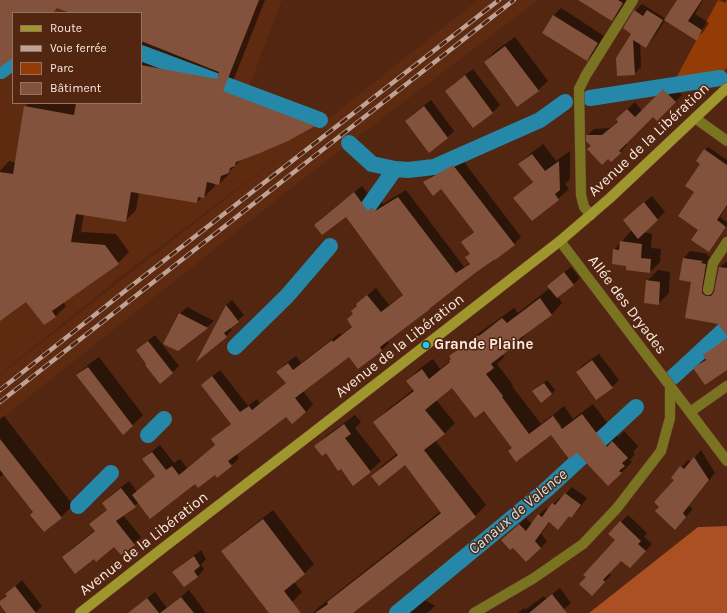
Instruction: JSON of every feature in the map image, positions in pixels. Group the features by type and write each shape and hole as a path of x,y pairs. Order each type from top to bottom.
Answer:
{"main road":[{"name":"Avenue de la Libération","path":"80,613 560,241 610,198 727,88"}],"street":[{"path":"590,215 584,207 581,195 579,89 586,75 634,0"},
{"path":"695,118 727,140"},
{"name":"Allée des Dryades","path":"560,241 727,461"},
{"path":"708,290 713,263 727,242"},
{"path":"474,613 534,578 583,544 617,508 661,451 670,418 670,386"},
{"path":"690,412 727,386"}],"shaded area":[{"path":"0,0 282,0 248,90 263,98 311,108 328,119 478,0 538,0 313,171 0,420 0,375 282,155 129,270 0,374"},
{"path":"727,526 727,613 589,613 698,527"}],"green space":[{"path":"718,0 725,3 727,0 727,68 724,71 726,72 722,75 676,78"}],"building":[{"path":"0,0 259,0 223,91 315,126 288,141 236,162 235,166 230,168 229,173 221,176 219,185 207,182 204,198 198,197 197,203 131,192 126,222 76,214 71,242 105,245 119,264 52,311 56,317 44,325 26,302 0,321 0,172 13,174 24,106 74,115 76,104 142,104 142,65 217,79 219,72 142,41 142,12 67,12 57,8 54,12 12,12 12,59 0,67"},
{"path":"578,0 618,0 623,3 612,21"},
{"path":"677,0 702,0 688,21 702,30 697,41 664,20"},
{"path":"634,10 643,16 647,10 663,20 646,48 633,40 635,75 617,76 616,58 631,34 623,28"},
{"path":"553,15 598,43 587,61 542,33"},
{"path":"505,46 539,91 517,107 484,62"},
{"path":"465,75 493,113 473,128 445,91"},
{"path":"663,89 676,102 657,121 653,117 619,151 621,153 611,162 608,159 602,165 587,149 591,146 586,141 586,135 602,135 618,122 616,119 627,109 635,117"},
{"path":"424,106 448,138 429,153 405,121"},
{"path":"704,149 727,165 727,205 717,220 726,227 709,252 691,240 698,230 678,216 694,192 685,186 700,164 696,161"},
{"path":"532,154 545,171 559,161 560,190 555,194 559,200 532,221 513,198 533,182 518,164"},
{"path":"453,165 515,245 475,273 380,347 382,351 358,369 349,357 295,398 306,412 292,424 286,417 228,461 232,466 217,478 215,475 198,488 195,484 150,519 132,495 155,476 142,459 152,452 166,470 172,466 179,475 215,445 211,439 231,424 201,385 212,376 240,412 249,406 252,410 286,383 276,372 288,363 293,370 332,340 333,342 352,327 347,319 353,314 351,311 357,306 356,304 367,295 381,312 403,295 346,217 322,235 314,225 354,192 368,211 372,207 375,211 398,197 456,273 470,264 465,257 470,254 461,242 474,232 441,189 433,196 423,182"},
{"path":"644,202 658,220 638,239 623,220"},
{"path":"620,241 642,244 641,258 651,259 650,273 626,270 626,266 612,264 613,249 619,250"},
{"path":"683,258 703,261 701,263 706,264 702,293 706,296 711,296 714,292 719,267 727,268 727,336 718,324 685,318 691,282 679,280"},
{"path":"564,272 574,285 557,298 547,286"},
{"path":"646,280 660,282 659,305 644,303"},
{"path":"540,298 552,315 519,339 520,341 491,364 494,368 486,374 529,434 553,416 562,429 582,414 607,447 612,441 628,458 622,463 625,466 619,471 622,473 608,486 577,453 569,459 551,435 516,462 508,451 512,448 484,411 475,418 452,388 425,410 445,434 424,450 476,517 353,613 315,613 441,513 405,465 379,486 371,476 398,455 373,422 414,391 406,381 422,369 429,379 450,362 449,361 451,359 449,356 478,335 479,336 502,318 507,323"},
{"path":"226,305 239,322 224,333 227,337 196,362"},
{"path":"179,313 208,328 178,351 163,344"},
{"path":"727,338 727,370 705,385 693,368 706,360 703,355"},
{"path":"148,341 173,373 160,384 145,365 146,364 136,350"},
{"path":"592,360 613,388 596,400 576,372"},
{"path":"88,367 133,426 123,435 76,375"},
{"path":"544,383 552,394 541,403 532,391"},
{"path":"344,424 351,434 345,438 371,472 353,486 341,469 338,471 326,453 322,456 314,446"},
{"path":"0,439 62,518 44,532 30,515 33,512 0,470"},
{"path":"694,457 709,480 683,513 686,517 675,530 655,511 659,507 654,502 674,480 671,478 680,466 684,469"},
{"path":"121,488 136,507 116,521 135,545 121,555 114,547 96,562 94,559 75,574 62,557 95,531 89,524 107,510 102,503"},
{"path":"565,493 581,505 571,518 569,516 558,530 549,522 535,541 541,548 526,562 513,548 510,550 501,540 519,524 526,531 538,514 543,518 542,517 552,503 555,505"},
{"path":"263,519 305,574 284,591 301,613 269,613 221,551"},
{"path":"620,521 641,541 638,544 646,551 630,568 621,561 603,580 605,582 592,596 579,584 586,577 583,575 615,540 608,534"},
{"path":"194,556 200,566 194,571 198,577 184,587 172,572"},
{"path":"15,586 36,613 6,613 0,605 0,601 7,596 5,594"},
{"path":"552,594 567,613 529,613"},
{"path":"181,597 194,613 160,613"},
{"path":"147,598 159,613 128,613"}],"waterway":[{"path":"142,53 320,120"},
{"path":"0,71 12,63"},
{"path":"590,98 720,78"},
{"path":"349,143 372,164 408,170 434,167 540,120 565,102"},
{"path":"368,207 395,169"},
{"path":"235,347 287,296 330,246"},
{"name":"Canaux de Valence","path":"673,377 727,327"},
{"name":"Canaux de Valence","path":"397,613 546,490 636,407"},
{"path":"148,435 164,419"},
{"path":"78,506 111,473"}],"railway":[{"path":"0,390 499,0"},
{"path":"0,402 514,0"}],"place":[{"name":"Grande Plaine","path":"426,345"}]}
